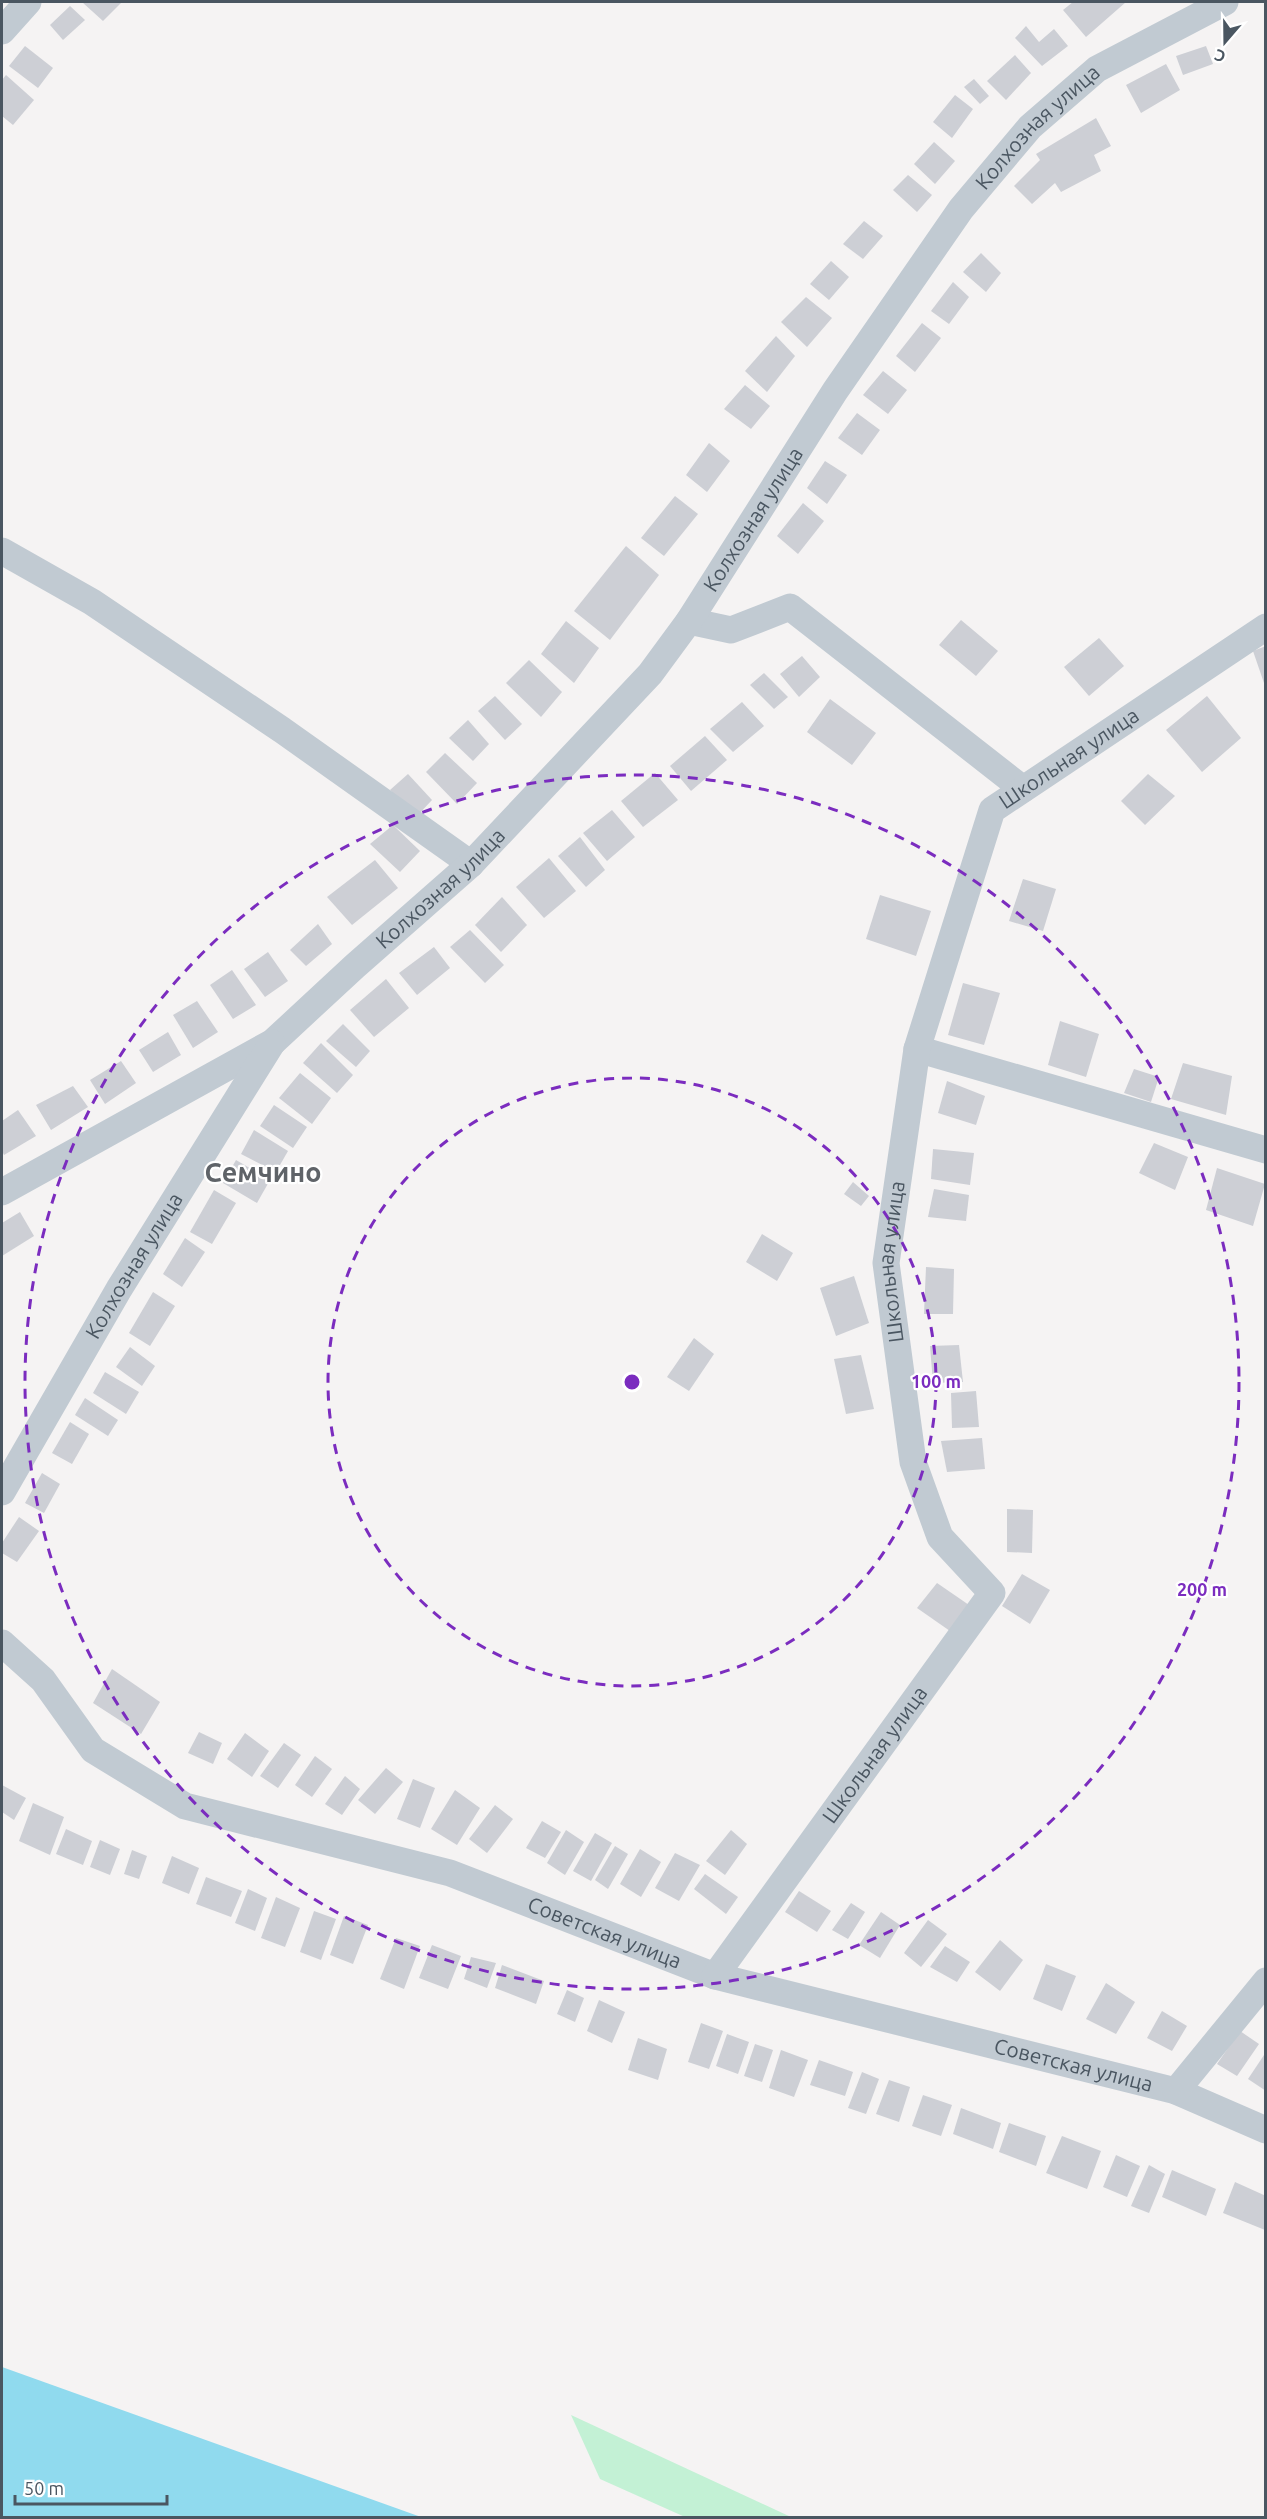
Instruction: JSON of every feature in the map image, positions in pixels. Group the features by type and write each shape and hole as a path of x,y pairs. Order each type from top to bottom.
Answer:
{"street":[{"path":"2,31 28,2"},
{"name":"Колхозная улица","path":"2,1192 273,1042 471,864 650,674 689,621 835,391 961,209 1030,127 1096,69 1225,2"},
{"path":"2,551 92,602 282,730 471,864"},
{"path":"689,621 731,630 790,607 1023,789"},
{"name":"Школьная улица","path":"716,1976 992,1593 939,1537 914,1462 886,1263 917,1049 992,810 1266,627"},
{"name":"Колхозная улица","path":"2,1492 119,1289 273,1042"},
{"path":"917,1049 1266,1150"},
{"name":"Советская улица","path":"2,1643 43,1680 93,1750 185,1806 450,1873 716,1976 1176,2091 1266,2130"},
{"path":"1176,2091 1266,1981"}],"green space":[{"path":"571,2415 791,2517 685,2517 600,2479"}],"water":[{"path":"2,2367 421,2517 2,2517"}],"building":[{"path":"82,2 122,2 103,21"},
{"path":"1073,2 1126,2 1086,37 1063,10"},
{"path":"70,6 85,20 63,40 50,25"},
{"path":"1026,26 1039,42 1054,29 1068,46 1042,66 1015,38"},
{"path":"25,46 53,68 38,88 9,66"},
{"path":"1206,46 1213,64 1183,75 1176,56"},
{"path":"1015,55 1031,73 1006,100 987,81"},
{"path":"1166,64 1180,90 1141,113 1126,85"},
{"path":"6,75 34,100 13,125 2,116 2,80"},
{"path":"974,79 989,96 980,104 964,87"},
{"path":"955,95 973,109 952,138 933,122"},
{"path":"1096,118 1111,146 1094,155 1101,171 1061,192 1055,183 1032,204 1014,186 1040,160 1036,154"},
{"path":"934,142 955,161 935,184 914,164"},
{"path":"908,175 932,195 917,212 893,190"},
{"path":"864,221 883,236 863,259 843,244"},
{"path":"981,253 1001,273 986,292 963,272"},
{"path":"831,261 849,277 829,300 810,284"},
{"path":"953,282 969,297 949,324 931,311"},
{"path":"806,297 832,318 807,347 781,322"},
{"path":"922,323 941,338 915,372 896,356"},
{"path":"776,336 795,356 767,392 745,371"},
{"path":"883,371 907,390 888,414 863,395"},
{"path":"745,385 770,406 751,429 724,409"},
{"path":"857,413 880,430 862,455 838,438"},
{"path":"709,443 730,461 707,492 686,475"},
{"path":"825,461 847,475 827,504 807,488"},
{"path":"675,496 698,514 664,556 641,538"},
{"path":"803,503 824,521 798,554 777,536"},
{"path":"626,546 659,575 610,640 574,611"},
{"path":"961,620 998,651 976,676 939,645"},
{"path":"566,621 599,648 574,683 541,654"},
{"path":"1099,638 1124,666 1089,696 1064,667"},
{"path":"1266,646 1266,686 1265,686 1253,651"},
{"path":"802,656 820,677 799,697 780,674"},
{"path":"529,660 562,692 541,717 506,683"},
{"path":"764,673 788,697 774,709 750,685"},
{"path":"495,696 522,724 505,740 478,711"},
{"path":"1207,696 1241,738 1202,772 1166,730"},
{"path":"830,699 876,733 852,765 807,732"},
{"path":"742,702 764,726 733,752 710,729"},
{"path":"468,720 489,744 473,761 449,738"},
{"path":"705,736 727,760 691,791 670,766"},
{"path":"445,753 477,783 457,804 426,772"},
{"path":"655,773 678,800 643,827 621,801"},
{"path":"408,774 432,800 417,816 390,790"},
{"path":"1148,774 1175,796 1145,825 1121,801"},
{"path":"612,810 635,837 607,861 583,833"},
{"path":"393,825 420,851 400,872 370,844"},
{"path":"580,837 605,870 586,887 558,856"},
{"path":"549,858 576,891 544,918 516,887"},
{"path":"375,860 398,888 352,925 327,897"},
{"path":"1023,879 1056,889 1043,931 1009,921"},
{"path":"880,895 931,911 916,956 866,939"},
{"path":"502,897 527,925 501,952 475,925"},
{"path":"318,924 332,944 306,966 290,950"},
{"path":"470,930 504,965 485,983 450,947"},
{"path":"434,947 450,968 417,995 399,973"},
{"path":"268,952 288,981 265,997 244,969"},
{"path":"232,970 256,1005 233,1019 210,985"},
{"path":"386,979 409,1008 374,1037 350,1010"},
{"path":"963,983 1000,993 984,1045 948,1035"},
{"path":"197,1001 218,1032 193,1048 173,1015"},
{"path":"1060,1021 1099,1034 1086,1077 1048,1065"},
{"path":"343,1024 370,1051 356,1067 326,1041"},
{"path":"168,1032 181,1055 153,1072 139,1050"},
{"path":"321,1043 353,1075 337,1093 303,1063"},
{"path":"121,1061 136,1083 105,1104 90,1080"},
{"path":"1183,1063 1232,1076 1226,1115 1171,1099"},
{"path":"1134,1069 1159,1077 1151,1102 1124,1093"},
{"path":"300,1073 331,1098 312,1124 279,1098"},
{"path":"947,1081 985,1096 976,1125 938,1113"},
{"path":"73,1086 88,1107 51,1130 36,1105"},
{"path":"274,1105 307,1127 293,1148 260,1126"},
{"path":"18,1110 36,1136 4,1155 2,1121"},
{"path":"254,1130 288,1151 276,1172 241,1154"},
{"path":"1154,1143 1188,1157 1175,1190 1139,1173"},
{"path":"933,1149 974,1153 970,1185 931,1179"},
{"path":"236,1160 270,1180 257,1203 223,1183"},
{"path":"1217,1168 1265,1184 1253,1226 1206,1210"},
{"path":"853,1182 869,1196 861,1206 844,1194"},
{"path":"934,1189 969,1195 966,1221 928,1217"},
{"path":"214,1190 236,1203 212,1244 190,1232"},
{"path":"20,1212 34,1236 2,1256 2,1223"},
{"path":"762,1234 793,1253 777,1281 746,1262"},
{"path":"185,1238 205,1252 182,1287 163,1274"},
{"path":"926,1267 954,1269 953,1314 924,1314"},
{"path":"854,1276 869,1323 836,1336 820,1288"},
{"path":"153,1292 175,1306 150,1346 129,1333"},
{"path":"694,1338 714,1354 689,1391 667,1377"},
{"path":"959,1345 963,1382 933,1383 930,1346"},
{"path":"130,1347 155,1366 142,1386 116,1367"},
{"path":"861,1355 874,1409 846,1414 834,1359"},
{"path":"105,1372 139,1392 126,1414 93,1393"},
{"path":"976,1391 979,1427 952,1428 951,1393"},
{"path":"85,1398 118,1420 108,1436 75,1415"},
{"path":"70,1422 89,1434 72,1464 52,1453"},
{"path":"982,1438 985,1469 947,1472 941,1441"},
{"path":"42,1473 60,1484 44,1513 25,1503"},
{"path":"1007,1509 1033,1510 1032,1553 1007,1552"},
{"path":"19,1517 39,1531 17,1562 2,1553 2,1543"},
{"path":"1022,1574 1050,1590 1030,1624 1002,1606"},
{"path":"937,1583 969,1605 950,1631 917,1608"},
{"path":"112,1669 160,1702 141,1734 93,1703"},
{"path":"199,1732 222,1743 213,1764 188,1753"},
{"path":"245,1733 269,1751 252,1777 227,1759"},
{"path":"284,1743 301,1755 278,1788 260,1776"},
{"path":"315,1756 332,1769 312,1797 295,1785"},
{"path":"386,1768 403,1782 375,1814 358,1800"},
{"path":"345,1776 360,1789 342,1815 325,1804"},
{"path":"413,1779 435,1788 420,1828 397,1819"},
{"path":"2,1785 26,1798 14,1820 2,1812"},
{"path":"455,1790 480,1808 457,1845 431,1829"},
{"path":"33,1803 64,1817 50,1855 19,1841"},
{"path":"495,1805 513,1819 487,1853 469,1839"},
{"path":"542,1821 561,1832 545,1858 526,1848"},
{"path":"66,1829 92,1841 83,1865 56,1854"},
{"path":"566,1830 584,1842 565,1875 547,1863"},
{"path":"731,1830 747,1844 725,1875 706,1861"},
{"path":"595,1833 612,1843 591,1881 573,1871"},
{"path":"100,1840 120,1849 110,1875 90,1867"},
{"path":"615,1846 628,1854 608,1889 595,1880"},
{"path":"640,1849 661,1862 641,1897 620,1884"},
{"path":"132,1850 147,1856 139,1879 124,1874"},
{"path":"675,1853 700,1865 679,1901 655,1888"},
{"path":"172,1856 199,1868 189,1894 162,1883"},
{"path":"705,1874 738,1897 726,1914 694,1889"},
{"path":"206,1877 242,1891 231,1917 196,1904"},
{"path":"248,1889 267,1898 255,1931 235,1923"},
{"path":"799,1891 831,1911 817,1932 785,1912"},
{"path":"276,1897 300,1908 285,1947 261,1938"},
{"path":"851,1903 865,1912 848,1939 832,1930"},
{"path":"314,1911 336,1919 321,1960 300,1952"},
{"path":"881,1912 900,1925 880,1958 859,1945"},
{"path":"344,1916 368,1925 353,1964 330,1955"},
{"path":"928,1920 947,1934 921,1967 904,1953"},
{"path":"396,1938 420,1946 404,1989 380,1979"},
{"path":"1000,1940 1023,1960 1000,1991 975,1972"},
{"path":"432,1945 461,1956 448,1989 419,1978"},
{"path":"945,1946 970,1962 957,1982 930,1967"},
{"path":"471,1957 496,1963 487,1988 464,1979"},
{"path":"1046,1964 1076,1976 1062,2011 1033,1999"},
{"path":"502,1965 544,1981 536,2004 495,1988"},
{"path":"1106,1983 1135,2002 1116,2034 1086,2019"},
{"path":"567,1990 584,1998 575,2022 557,2014"},
{"path":"599,2000 625,2012 612,2043 587,2031"},
{"path":"1162,2011 1187,2026 1172,2051 1147,2038"},
{"path":"701,2023 723,2031 709,2069 688,2062"},
{"path":"1240,2031 1259,2044 1237,2076 1217,2064"},
{"path":"727,2034 749,2042 738,2074 716,2066"},
{"path":"638,2038 667,2049 658,2080 628,2070"},
{"path":"755,2044 773,2050 762,2082 744,2076"},
{"path":"781,2050 808,2060 794,2097 769,2088"},
{"path":"1266,2052 1266,2091 1248,2079"},
{"path":"819,2060 853,2072 845,2096 810,2085"},
{"path":"862,2072 879,2079 866,2114 848,2108"},
{"path":"889,2080 910,2087 899,2122 876,2114"},
{"path":"923,2095 952,2105 941,2136 912,2126"},
{"path":"961,2108 1001,2123 993,2149 953,2134"},
{"path":"1009,2123 1046,2136 1036,2166 999,2152"},
{"path":"1062,2136 1101,2151 1087,2189 1046,2173"},
{"path":"1116,2155 1140,2166 1127,2197 1103,2187"},
{"path":"1149,2165 1165,2174 1149,2213 1131,2206"},
{"path":"1172,2170 1216,2189 1206,2216 1162,2197"},
{"path":"1235,2182 1266,2196 1265,2230 1223,2213"}],"district":[{"name":"Семчино","path":"263,1173"}]}
